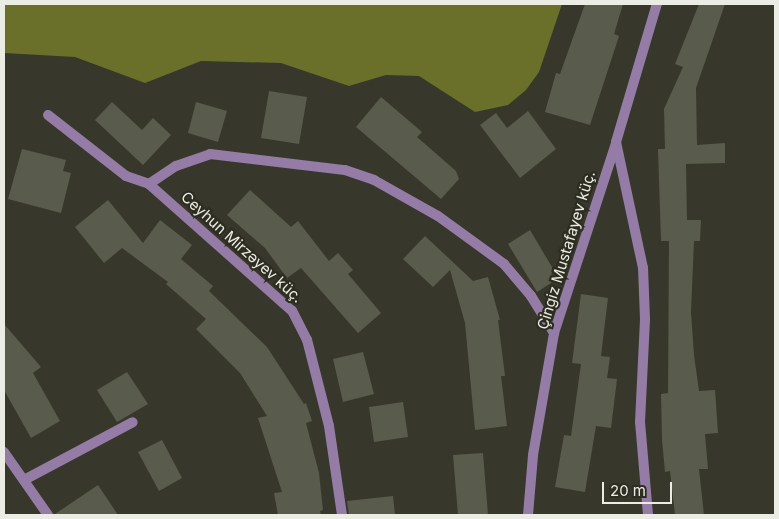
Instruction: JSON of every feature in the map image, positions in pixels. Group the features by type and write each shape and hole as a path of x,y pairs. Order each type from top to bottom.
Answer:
{"street":[{"name":"Çingiz Mustafayev küç.","path":"528,515 533,455 554,333 616,142 658,4"},
{"name":"Ceyhun Mirzəyev küç.","path":"48,115 126,176 149,184 292,311 307,340 329,426 342,515"},
{"name":"Çingiz Mustafayev küç.","path":"616,142 643,268 645,336 640,422 648,515"},
{"path":"149,184 176,166 210,154 346,170 374,180 467,235 504,264 531,296 554,333"},
{"path":"24,480 134,422"},
{"path":"4,452 48,515"}],"green space":[{"path":"4,4 562,4 539,72 526,90 508,105 475,112 419,76 386,75 349,86 281,63 201,61 145,83 75,57 4,53"}],"building":[{"path":"585,4 623,4 614,34 619,36 590,125 545,112 556,73 560,74"},
{"path":"699,4 725,4 696,88 697,145 725,143 725,163 686,164 687,220 701,220 700,241 694,241 691,312 694,355 699,391 715,390 718,433 705,434 708,469 699,469 704,515 675,515 670,471 665,472 662,440 661,394 668,393 669,241 661,241 658,149 665,149 664,109 683,67 675,64"},
{"path":"269,91 307,97 299,144 261,138"},
{"path":"381,97 422,132 417,137 456,171 459,179 441,199 356,127"},
{"path":"112,102 142,130 153,118 171,135 143,165 95,120"},
{"path":"196,102 227,111 218,142 188,133"},
{"path":"528,111 556,149 520,178 480,125 496,113 507,128"},
{"path":"22,149 66,160 63,171 71,173 61,213 8,199"},
{"path":"250,190 291,227 298,221 329,261 338,253 353,270 348,274 381,313 358,333 301,268 287,278 265,248 227,215"},
{"path":"108,200 143,243 160,220 192,245 181,259 213,286 209,291 267,347 304,404 306,403 312,421 306,423 319,473 323,510 320,511 321,515 278,515 274,493 282,492 258,418 267,416 240,373 196,329 206,319 166,284 168,282 122,248 104,263 75,227"},
{"path":"530,230 552,267 551,283 537,292 508,244"},
{"path":"425,236 473,281 488,277 500,320 498,320 505,376 501,376 507,426 475,430 465,323 450,270 433,287 403,259"},
{"path":"581,294 608,298 601,356 610,357 607,378 617,379 611,428 596,426 585,492 555,487 564,435 571,436 581,364 572,363"},
{"path":"4,324 41,367 33,373 60,421 31,438 4,390"},
{"path":"363,352 374,394 343,402 333,359"},
{"path":"127,372 148,404 117,422 97,390"},
{"path":"403,402 408,437 374,442 369,407"},
{"path":"162,440 182,478 159,491 138,452"},
{"path":"483,453 488,515 458,515 453,455"},
{"path":"98,485 118,515 55,515 55,514"},
{"path":"393,496 395,515 349,515 347,501"}]}
